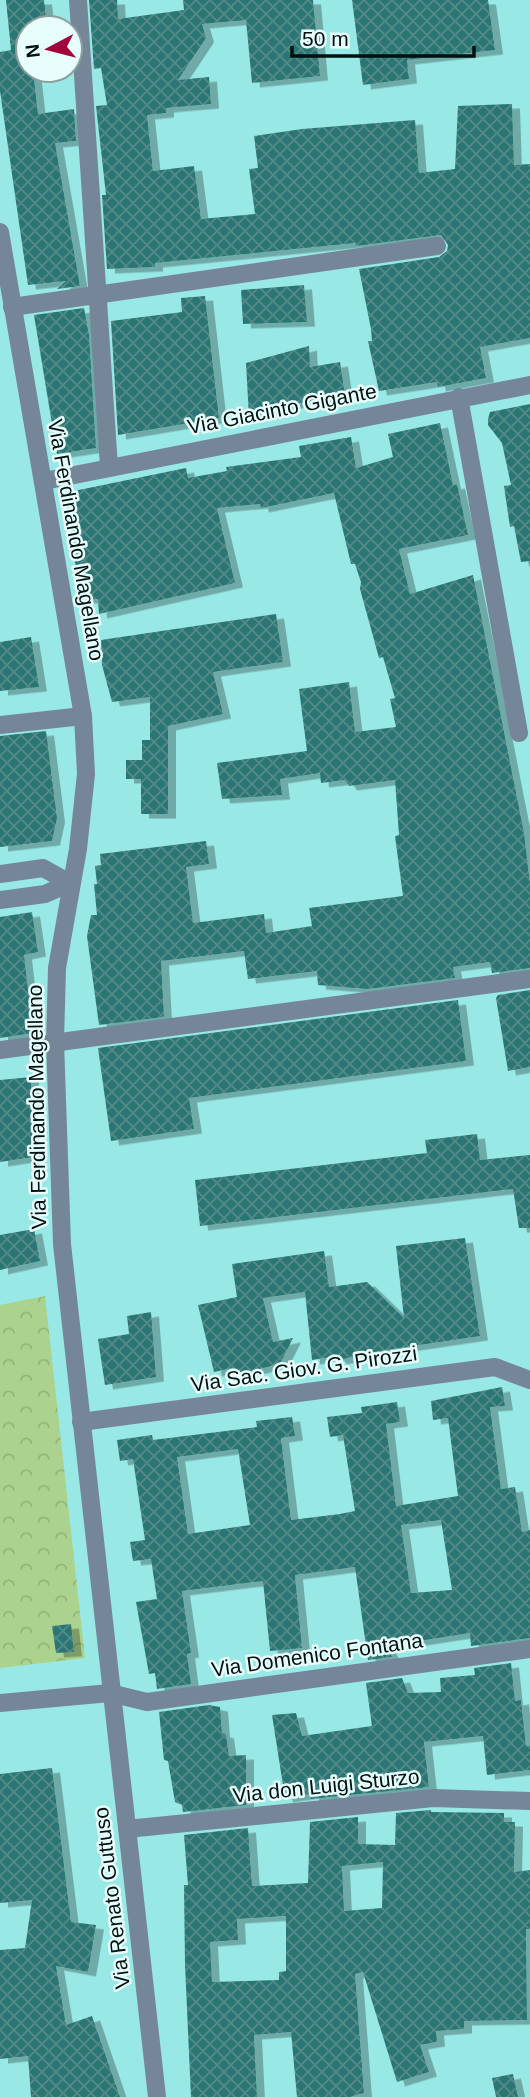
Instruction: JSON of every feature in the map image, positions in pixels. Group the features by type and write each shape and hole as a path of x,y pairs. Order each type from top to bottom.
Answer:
{"street":[{"path":"78,0 108,467"},
{"name":"Via Ferdinando Magellano","path":"0,232 83,716 86,774 78,849 57,968 55,1042 62,1244 110,1693"},
{"path":"12,307 437,246"},
{"name":"Via Giacinto Gigante","path":"44,481 530,384"},
{"path":"459,397 519,733"},
{"path":"0,725 83,716"},
{"path":"0,874 43,868 70,884"},
{"path":"0,900 45,894 70,884"},
{"path":"0,1050 530,979"},
{"name":"Via Sac. Giov. G. Pirozzi","path":"81,1422 495,1367 530,1380"},
{"name":"Via Domenico Fontana","path":"0,1703 110,1693 146,1702 530,1649"},
{"name":"Via Renato Guttuso","path":"110,1693 157,2097"},
{"name":"Via don Luigi Sturzo","path":"127,1829 433,1798 530,1801"}],"green space":[{"path":"45,1296 85,1658 0,1668 0,1305"}],"building":[{"path":"6,0 44,0 46,14 14,14 14,84 35,84 38,114 74,109 76,141 55,143 80,286 57,289 66,281 28,285 0,91 0,52 11,50"},
{"path":"89,0 117,0 118,19 184,10 183,0 313,0 320,76 252,83 246,20 202,24 206,38 178,80 209,77 211,104 166,108 166,113 147,115 153,171 194,166 201,219 255,214 249,169 258,168 254,136 302,129 415,120 419,173 455,169 458,106 512,104 514,165 530,164 530,338 480,347 486,378 438,387 437,382 379,391 368,341 372,341 371,329 359,269 439,257 447,251 448,245 441,235 356,246 355,243 155,263 155,267 107,269 102,195 106,195 96,106 107,105 101,68 94,69"},
{"path":"352,0 488,0 495,50 407,60 409,79 363,85"},
{"path":"304,285 307,322 243,324 241,290"},
{"path":"205,296 219,418 118,435 111,321 182,312 181,298"},
{"path":"84,308 89,335 96,448 57,454 34,315"},
{"path":"309,346 310,367 340,362 345,395 270,408 271,413 249,417 246,363"},
{"path":"530,404 530,561 521,562 514,526 510,527 504,486 511,485 502,443 488,425 488,419 490,412"},
{"path":"440,423 453,485 457,484 468,535 399,549 410,594 473,575 524,833 530,884 530,968 492,973 490,962 453,967 455,978 368,989 318,985 317,971 248,979 244,951 161,961 164,1017 99,1025 87,936 91,915 97,915 94,884 97,884 95,866 101,865 100,854 206,841 209,864 186,867 193,923 264,914 266,933 312,926 309,908 403,896 395,836 399,835 395,780 349,786 345,780 321,783 320,773 280,779 282,795 222,799 217,763 307,751 299,689 349,682 355,732 396,727 390,699 395,698 383,657 379,658 360,589 361,582 355,564 351,564 334,493 261,508 260,504 217,508 235,583 99,614 98,599 81,599 64,493 186,468 188,478 227,471 226,467 301,457 299,446 351,437 356,468 393,457 388,434"},
{"path":"276,614 283,662 213,672 223,714 168,726 168,814 141,814 141,779 126,779 126,760 142,760 142,740 150,740 150,697 112,702 102,665 101,640"},
{"path":"31,637 39,687 0,691 0,642"},
{"path":"46,731 57,818 52,841 0,847 0,736"},
{"path":"32,912 38,952 24,955 33,1033 0,1038 0,917"},
{"path":"530,990 530,1067 508,1071 496,998 498,995"},
{"path":"458,1000 466,1061 189,1098 194,1129 111,1141 98,1048"},
{"path":"31,1077 33,1157 0,1162 0,1080"},
{"path":"477,1134 480,1160 530,1155 530,1228 519,1228 513,1189 200,1226 195,1180 427,1153 425,1140"},
{"path":"34,1229 40,1261 0,1270 0,1235"},
{"path":"465,1238 480,1336 379,1351 339,1360 336,1356 312,1360 305,1292 263,1298 273,1342 293,1338 280,1364 242,1373 232,1368 214,1372 198,1305 237,1297 232,1264 324,1251 329,1287 367,1282 404,1318 396,1246"},
{"path":"151,1312 156,1377 105,1385 98,1339 129,1334 127,1316"},
{"path":"502,1387 505,1406 490,1407 501,1489 515,1487 522,1532 530,1530 530,1638 471,1646 470,1633 387,1646 392,1657 368,1660 355,1567 295,1575 302,1648 270,1651 263,1581 182,1591 191,1653 187,1654 191,1684 157,1689 155,1673 149,1674 136,1602 157,1599 151,1559 133,1561 130,1542 145,1540 133,1459 120,1461 117,1440 152,1435 153,1440 257,1427 256,1421 292,1417 295,1436 281,1438 291,1520 340,1514 355,1511 343,1435 330,1437 327,1417 362,1413 361,1407 397,1402 400,1422 386,1424 396,1506 458,1496 448,1418 433,1420 431,1401","holes":["238,1449 250,1525 188,1534 177,1457","441,1520 452,1590 411,1593 401,1525"]},
{"path":"71,1624 74,1652 56,1653 52,1626"},
{"path":"511,1663 515,1701 521,1700 526,1746 530,1746 530,1770 487,1775 483,1736 424,1742 429,1787 311,1799 311,1794 285,1798 272,1715 296,1713 302,1736 372,1726 366,1683 402,1678 408,1693 441,1692 440,1678 475,1675 474,1668"},
{"path":"209,1705 220,1707 222,1733 226,1734 229,1756 246,1755 246,1805 183,1812 182,1805 175,1802 168,1761 164,1760 159,1712"},
{"path":"52,1768 71,1922 96,1925 88,1972 56,1966 66,2025 92,2016 120,2097 31,2097 28,2056 0,2059 0,1950 25,1948 32,1900 0,1903 0,1774"},
{"path":"431,1810 504,1813 504,1822 515,1822 514,1872 530,1870 530,1929 526,1929 527,2020 464,2021 464,2029 436,2031 437,2042 420,2045 429,2072 397,2082 363,1972 355,1974 364,2093 350,2097 297,2097 291,2032 254,2035 257,2097 191,2097 185,1965 184,1885 188,1885 184,1835 248,1828 252,1886 308,1883 310,1822 358,1817 358,1844 395,1845 396,1813","holes":["383,1862 382,1908 344,1911 342,1866","286,1916 286,1971 279,1972 279,1980 212,1982 210,1942 238,1940 237,1919"]},
{"path":"513,2074 518,2097 496,2097 492,2078"}]}
